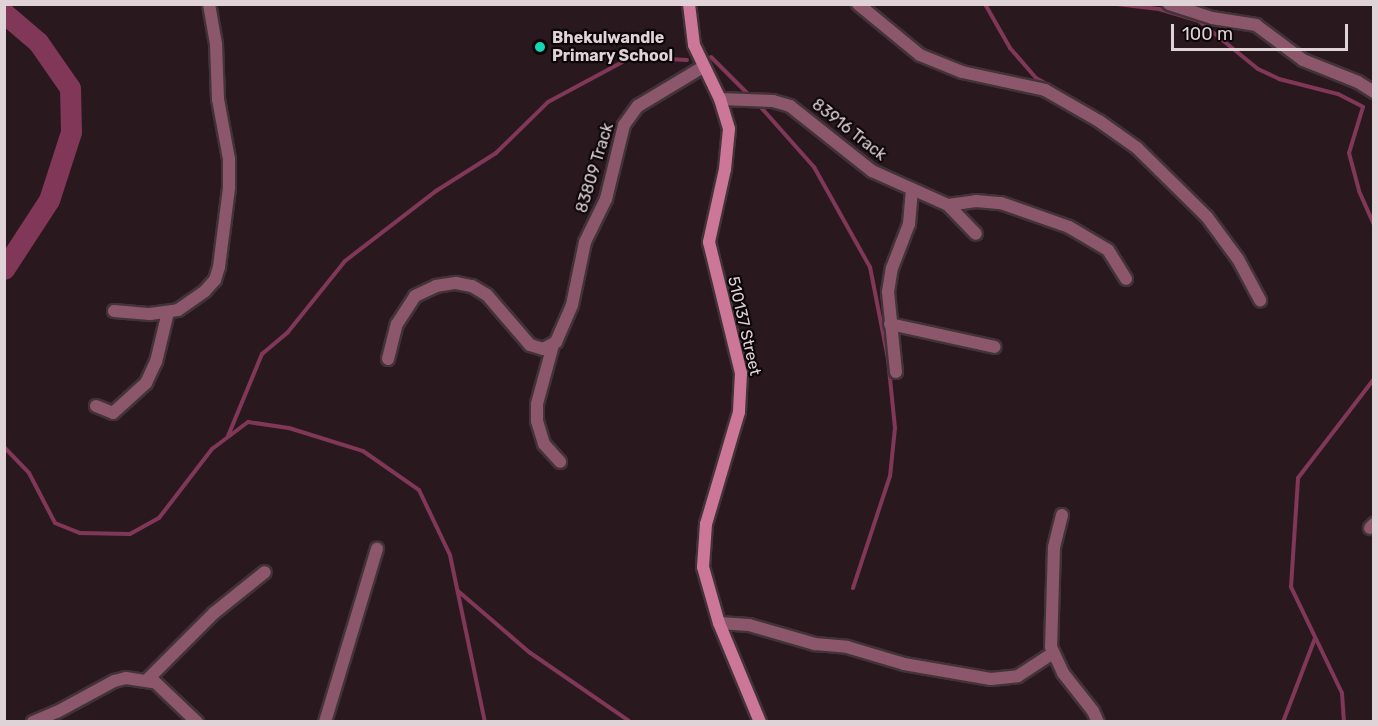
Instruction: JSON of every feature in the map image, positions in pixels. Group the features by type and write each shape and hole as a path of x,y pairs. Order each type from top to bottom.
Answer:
{"street":[{"path":"114,311 150,314 168,312 194,301 214,280 221,251 229,188 229,159 218,99 216,44 209,4"},
{"name":"510137 Street","path":"689,4 692,37 703,67 720,99 727,121 729,139 709,249 736,348 741,379 739,412 706,524 703,567 719,623 760,722"},
{"path":"858,4 920,55 962,72 1045,90 1099,121 1137,148 1207,217 1238,259 1260,300"},
{"path":"1169,4 1212,18 1256,25 1303,60 1358,82 1374,92"},
{"name":"83809 Track","path":"560,462 544,444 537,421 537,404 553,345 572,304 583,248 606,199 624,124 638,106 703,67"},
{"name":"83916 Track","path":"720,99 773,101 790,106 872,171 948,205 976,234"},
{"path":"896,372 888,292 892,268 909,224 912,189"},
{"path":"948,205 976,201 1001,203 1070,227 1108,249 1126,279"},
{"path":"388,359 397,324 415,296 436,286 456,283 480,290 492,299 530,345 543,350 553,345"},
{"path":"96,406 113,413 146,383 156,362 168,312"},
{"path":"890,324 995,347"},
{"path":"1062,515 1054,547 1050,647 1098,722"},
{"path":"325,722 377,549"},
{"path":"147,680 214,613 265,572"},
{"path":"719,623 749,625 815,644 847,647 904,664 991,679 1018,676 1053,653"},
{"path":"33,722 57,712 114,681 147,680 166,690 197,722"}],"waterway":[{"path":"985,4 1010,48 1036,78 1048,85"},
{"path":"1117,4 1159,9 1199,21 1258,69 1279,79 1338,94 1363,107 1349,153 1359,191 1374,224"},
{"path":"4,13 38,42 70,88 71,132 49,200 4,269"},
{"path":"228,436 262,354 288,332 345,261 436,191 496,153 548,102 632,57 687,60"},
{"path":"711,57 752,98"},
{"path":"757,103 814,167 870,267 888,359 895,428 890,476 853,588"},
{"path":"1344,722 1342,693 1291,587 1298,478 1374,379"},
{"path":"4,447 29,473 55,523 80,533 130,534 159,518 212,449 248,422 289,428 363,451 419,490 450,555 485,722"},
{"path":"458,591 529,652 629,721"},
{"path":"1283,722 1315,638"}],"place":[{"name":"Bhekulwandle Primary School","path":"540,47"}]}
